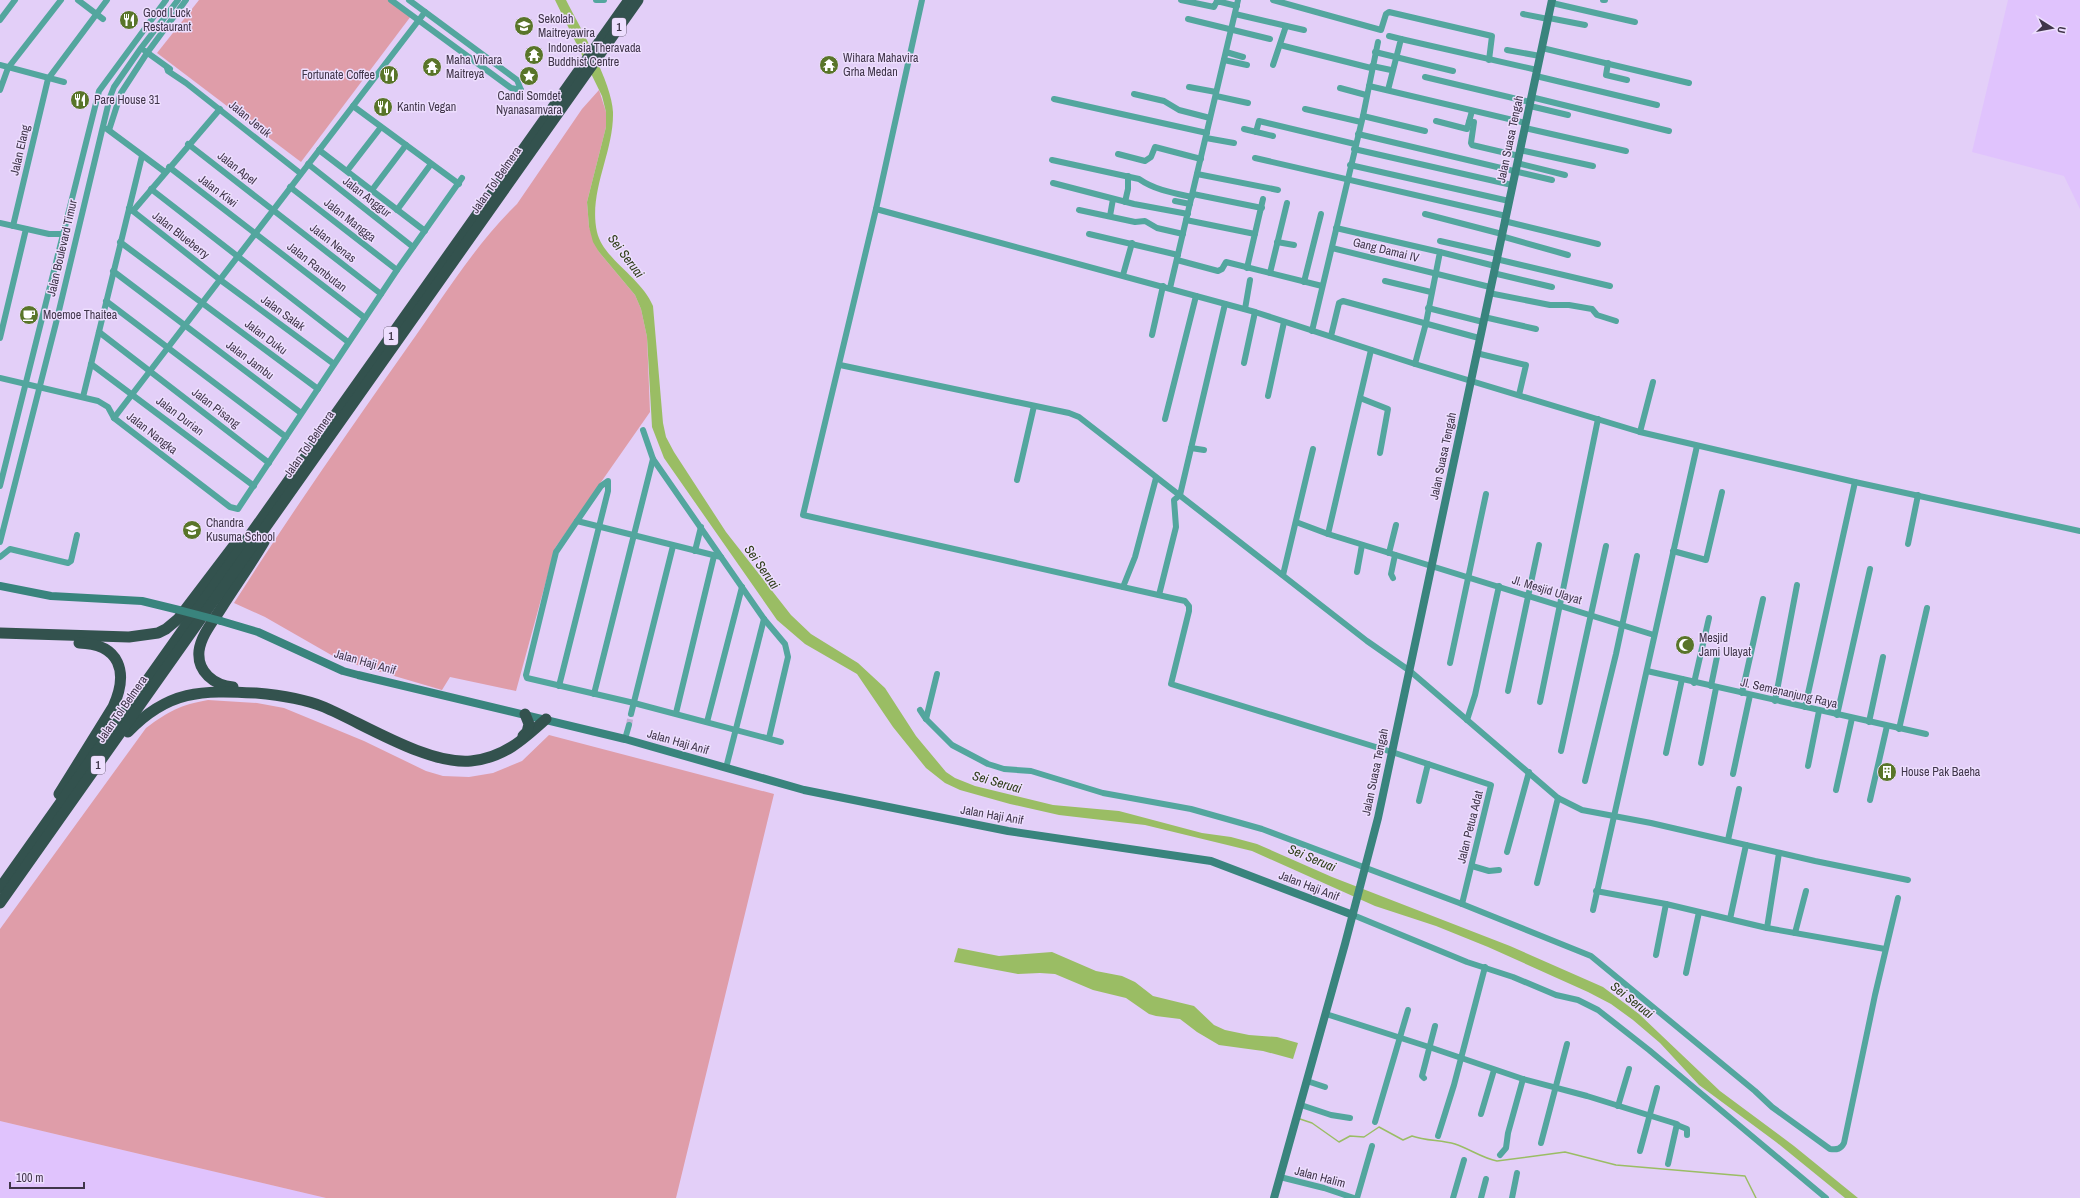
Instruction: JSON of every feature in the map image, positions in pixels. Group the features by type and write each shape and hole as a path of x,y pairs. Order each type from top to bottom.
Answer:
{"highway":[{"name":"Jalan Tol Belmera","path":"0,903 302,476 583,73 629,0"},
{"name":"Jalan Tol Belmera","path":"598,51 638,0"},
{"name":"Jalan Tol Belmera","path":"0,888 327,426 583,73"},
{"path":"0,633 129,637 152,634 166,629 183,613 256,518 305,449 320,431 327,426"},
{"path":"302,476 253,560 205,634 199,655 201,666 206,675 226,686 289,692 318,699 422,749 458,759 485,756 508,747 527,732 529,724 525,714"},
{"path":"0,639 97,645 106,649 113,655 118,663 121,674 118,694 112,707 9,876"},
{"path":"29,862 37,855 127,732 154,709 182,696 213,691 273,694 303,700 323,706 421,752 444,759 458,761 484,759 504,752 520,743 546,720"}],"main road":[{"name":"Jalan Suasa Tengah","path":"1274,1198 1308,1081 1356,904 1392,752 1470,380 1552,2"},
{"name":"Jalan Haji Anif","path":"0,586 51,596 142,601 258,632 343,671 625,739 804,790 974,825 1211,862 1353,915"}],"street":[{"path":"0,20 15,0"},
{"path":"0,90 8,68 61,0"},
{"path":"78,0 103,19"},
{"path":"48,79 107,0"},
{"name":"Jalan Boulevard Timur","path":"0,486 24,383 64,234 98,91 166,0"},
{"name":"Jalan Boulevard Timur","path":"0,542 111,93 141,48 178,0"},
{"path":"109,130 121,93 147,53 186,0"},
{"path":"392,0 511,88 521,90 517,80 409,0"},
{"path":"596,0 604,0"},
{"path":"922,0 840,365 803,515 1158,595 1176,527 1174,500 1180,495 1225,304"},
{"path":"1170,288 1238,3 1217,1 1214,7 1181,0"},
{"path":"1273,0 1381,30 1386,14 1389,12 1492,36 1489,60"},
{"path":"1552,2 1634,22"},
{"path":"114,418 236,256 425,12"},
{"path":"1235,14 1304,30"},
{"path":"1523,14 1585,25"},
{"path":"1188,19 1270,39"},
{"path":"1272,65 1286,26"},
{"path":"1388,36 1489,60 1657,105"},
{"path":"1388,90 1391,70 1401,39"},
{"path":"1312,331 1362,119 1369,86 1371,67 1378,42"},
{"name":"Jalan Jeruk","path":"134,43 184,79 186,83 300,173"},
{"path":"467,55 473,46"},
{"path":"1280,46 1371,67 1391,70"},
{"path":"1507,50 1541,52 1608,63 1689,83"},
{"path":"1226,52 1243,57"},
{"path":"1375,52 1453,71"},
{"path":"1224,60 1247,65"},
{"path":"1608,63 1606,75 1627,80"},
{"path":"0,65 48,79 64,82"},
{"path":"1425,77 1531,102 1669,131"},
{"name":"Jalan Elang","path":"13,226 48,79"},
{"path":"1369,86 1626,151"},
{"path":"1189,87 1248,103"},
{"path":"1340,88 1366,95"},
{"path":"1134,94 1164,101 1179,110 1210,118"},
{"path":"1054,99 1234,143"},
{"path":"1531,102 1568,115"},
{"path":"254,486 348,342 460,181 431,164 353,106"},
{"path":"131,210 220,109"},
{"path":"1305,109 1425,131"},
{"path":"1436,121 1467,129 1472,111"},
{"path":"1256,132 1259,121 1512,185"},
{"path":"1470,122 1474,122 1472,145 1565,175"},
{"name":"Jalan Kiwi","path":"103,125 142,156 167,169 255,233"},
{"path":"347,171 381,127"},
{"path":"1244,128 1273,136"},
{"path":"1358,134 1518,160 1593,166"},
{"name":"Jalan Apel","path":"188,144 272,210"},
{"path":"372,190 406,145"},
{"path":"1118,154 1145,161 1151,157 1156,147 1201,159"},
{"path":"319,150 425,231"},
{"path":"84,397 120,242 131,210 142,156"},
{"path":"1255,158 1505,219 1598,244"},
{"path":"1052,160 1128,176 1139,179 1163,190 1262,208"},
{"path":"1518,160 1552,180"},
{"name":"Jalan Anggur","path":"308,164 413,247"},
{"path":"397,210 431,164"},
{"path":"1350,165 1509,201"},
{"path":"1197,174 1278,190"},
{"path":"1125,202 1128,176"},
{"path":"1053,183 1256,234"},
{"name":"Jalan Mangga","path":"290,187 397,270"},
{"path":"151,189 348,342"},
{"path":"1110,216 1113,198"},
{"path":"1247,268 1264,199"},
{"path":"1175,201 1190,204"},
{"path":"1270,274 1287,203"},
{"path":"876,209 1245,309 1415,364 1519,393 1640,432 1855,482 2080,531"},
{"name":"Jalan Blueberry","path":"131,210 219,279"},
{"name":"Jalan Nenas","path":"272,210 381,294"},
{"path":"1079,210 1136,222 1145,221 1157,228 1183,234"},
{"path":"1304,282 1321,214"},
{"path":"1425,214 1568,255"},
{"path":"0,223 49,234 64,234"},
{"path":"1336,228 1440,252 1610,286"},
{"path":"0,338 26,229"},
{"name":"Jalan Rambutan","path":"255,233 365,318"},
{"path":"49,234 62,241"},
{"path":"1089,234 1132,243 1178,257 1218,272 1222,269 1226,262 1322,286"},
{"path":"1440,241 1552,287"},
{"name":"Jalan Duku","path":"120,242 318,389"},
{"path":"1277,242 1294,245"},
{"path":"1123,275 1132,243"},
{"name":"Gang Damai IV","path":"1332,248 1550,305 1569,305 1592,309 1597,315 1616,321"},
{"path":"1415,364 1426,323 1440,252"},
{"name":"Jalan Jambu","path":"113,271 301,413"},
{"name":"Jalan Salak","path":"219,279 334,364"},
{"path":"1245,309 1250,280"},
{"path":"1385,281 1431,292"},
{"path":"1152,335 1163,286"},
{"path":"1165,420 1196,296"},
{"path":"106,301 286,437"},
{"path":"1331,336 1340,301 1479,338"},
{"path":"1428,308 1483,320 1536,329"},
{"path":"1244,363 1255,312"},
{"path":"1268,396 1284,322"},
{"name":"Jalan Pisang","path":"99,332 269,463"},
{"path":"1328,534 1372,350"},
{"path":"1476,353 1525,364 1519,393"},
{"name":"Jalan Durian","path":"92,364 254,486"},
{"path":"840,365 1079,417 1367,641 1410,671 1429,690 1469,717 1558,798 1582,810 1728,840 1779,853 1908,880"},
{"name":"Jalan Nangka","path":"0,377 84,397 104,404 114,418 235,510 240,507 254,486"},
{"path":"1640,432 1652,382"},
{"path":"1360,398 1388,409 1380,453"},
{"path":"1017,480 1034,406"},
{"path":"1540,702 1598,419"},
{"path":"643,430 653,459 764,619 786,644 788,650 768,738"},
{"path":"1593,910 1596,891 1697,446"},
{"path":"1191,448 1204,450"},
{"path":"1283,575 1313,449"},
{"path":"594,694 653,459"},
{"path":"1123,587 1135,557 1156,478"},
{"path":"559,686 609,485 608,481 601,486 556,552 526,675 527,678 530,680 676,713 781,742"},
{"path":"1805,708 1855,482"},
{"path":"1673,552 1706,560 1722,492"},
{"path":"1450,663 1486,494"},
{"path":"1908,544 1918,495"},
{"path":"577,521 721,557"},
{"name":"Jl. Mesjid Ulayat","path":"1296,522 1362,545 1560,606 1591,614 1654,635"},
{"path":"1393,578 1391,574 1392,554 1396,525"},
{"path":"695,551 701,527"},
{"path":"0,557 10,549 68,563 71,561 77,535"},
{"path":"1508,691 1539,544"},
{"path":"1357,572 1362,545"},
{"path":"631,714 673,546"},
{"path":"1561,751 1606,546"},
{"path":"676,713 714,556"},
{"path":"1585,781 1637,556"},
{"path":"1837,715 1870,569"},
{"path":"1775,701 1797,585"},
{"path":"707,722 742,586"},
{"path":"1469,717 1498,586"},
{"name":"Jalan Petua Adat","path":"1158,595 1185,601 1189,608 1171,684 1392,752 1491,785 1462,904"},
{"path":"1742,693 1763,599"},
{"path":"1899,728 1927,608"},
{"path":"1694,683 1709,618"},
{"path":"726,768 764,619"},
{"path":"1701,763 1714,687 1718,652"},
{"path":"1869,722 1883,657"},
{"name":"Jl. Semenanjung Raya","path":"1647,671 1694,683 1926,734"},
{"path":"926,720 937,674"},
{"path":"1666,753 1682,679"},
{"path":"1733,774 1750,695"},
{"path":"920,710 926,720 952,745 988,764 1004,769 1031,771 1103,793 1191,809 1236,821 1287,838 1462,904 1591,956 1755,1091 1772,1107 1830,1149 1837,1150 1842,1147 1844,1143 1885,949 1898,898"},
{"path":"1808,766 1819,711"},
{"path":"1836,790 1852,718"},
{"path":"625,739 629,725"},
{"path":"1870,800 1887,726"},
{"path":"1419,800 1428,764"},
{"path":"1507,852 1529,772"},
{"path":"1728,840 1738,789"},
{"path":"1537,883 1558,798"},
{"path":"1730,919 1746,845"},
{"path":"1767,928 1779,853"},
{"path":"1472,866 1489,871 1498,870"},
{"path":"1596,891 1666,904 1767,928 1885,949"},
{"path":"1795,932 1806,891"},
{"path":"1656,955 1666,904"},
{"path":"1686,973 1699,912"},
{"path":"1353,915 1467,962 1485,967 1556,995 1578,1000 1598,1010 1826,1198"},
{"path":"1438,1136 1462,1058 1485,967"},
{"path":"1375,1122 1408,1010"},
{"path":"1326,1014 1400,1037 1494,1070 1555,1089 1618,1106 1677,1125 1688,1130 1687,1135"},
{"path":"1424,1078 1422,1076 1435,1026"},
{"path":"1542,1143 1567,1044"},
{"path":"1618,1106 1629,1069"},
{"path":"1481,1114 1494,1070"},
{"path":"1500,1154 1506,1148 1508,1133 1523,1079"},
{"path":"1308,1081 1325,1087"},
{"path":"1640,1151 1657,1088"},
{"path":"1301,1104 1331,1115 1350,1118"},
{"path":"1668,1164 1677,1125"},
{"path":"1356,1198 1372,1146"},
{"path":"1453,1198 1464,1160"},
{"path":"1512,1198 1518,1172"},
{"name":"Jalan Halim","path":"1280,1177 1356,1198"},
{"path":"1481,1198 1486,1179"}],"shaded area":[{"path":"199,0 389,0 411,16 301,162 157,53"},
{"path":"555,0 566,0 594,55 607,86 611,100 613,112 610,142 598,187 596,202 595,217 597,232 607,251 640,286 653,306 663,423 666,437 674,452 726,532 791,615 811,634 858,663 885,688 916,736 946,772 955,778 975,786 1053,805 1119,811 1202,833 1231,837 1257,844 1332,877 1510,946 1603,987 1639,1014 1720,1091 1794,1146 1858,1198 1845,1198 1776,1142 1699,1085 1660,1043 1633,1020 1611,1004 1588,992 1488,947 1436,926 1375,906 1252,851 1145,825 1059,815 1010,804 960,790 945,783 926,768 893,727 857,674 805,644 777,620 664,458 652,427 647,337 641,309 635,295 599,252 593,242 589,227 587,202 606,127 606,112 602,96"},
{"path":"2008,0 2080,0 2080,209 2064,176 1972,152"},
{"path":"599,90 606,112 606,127 587,202 589,227 599,252 635,295 641,309 647,337 650,412 555,548 516,691 450,677 442,690 340,660 265,617 234,603 319,474 459,273 487,236 517,204 582,109"},
{"path":"208,700 257,703 284,708 364,741 426,771 443,776 469,777 493,773 522,761 549,735 774,794 676,1198 326,1198 0,1121 0,929 146,728 161,717 175,710 190,704"},
{"path":"958,948 999,956 1052,952 1096,971 1122,976 1135,982 1153,996 1194,1006 1214,1025 1225,1030 1249,1035 1277,1037 1298,1043 1293,1059 1263,1051 1219,1045 1197,1032 1180,1019 1149,1014 1126,998 1093,990 1055,974 1018,974 954,962"},
{"path":"0,1121 326,1198 0,1198"}],"waterway":[{"path":"1300,1119 1312,1123 1339,1142 1350,1136 1364,1137 1379,1127 1403,1140 1412,1136 1455,1144 1486,1158 1497,1161 1565,1152 1616,1165 1745,1176 1756,1198"}],"tunnel":[{"path":"629,725 631,714"}],"place":[{"name":"Good Luck Restaurant","path":"129,20"},
{"name":"Sekolah Maitreyawira","path":"524,26"},
{"name":"Indonesia Theravada Buddhist Centre","path":"534,55"},
{"name":"Wihara Mahavira Grha Medan","path":"829,65"},
{"name":"Maha Vihara Maitreya","path":"432,67"},
{"name":"Fortunate Coffee","path":"389,75"},
{"name":"Candi Somdet Nyanasamvara","path":"529,76"},
{"name":"Pare House 31","path":"80,100"},
{"name":"Kantin Vegan","path":"383,107"},
{"name":"Moemoe Thaitea","path":"29,315"},
{"name":"Chandra Kusuma School","path":"192,530"},
{"name":"Mesjid Jami Ulayat","path":"1685,645"},
{"name":"House Pak Baeha","path":"1887,772"}],"water label":[{"name":"Sei Seruai","path":"626,256"},
{"name":"Sei Seruai","path":"762,567"},
{"name":"Sei Seruai","path":"997,782"},
{"name":"Sei Seruai","path":"1312,858"},
{"name":"Sei Seruai","path":"1632,1000"}]}
